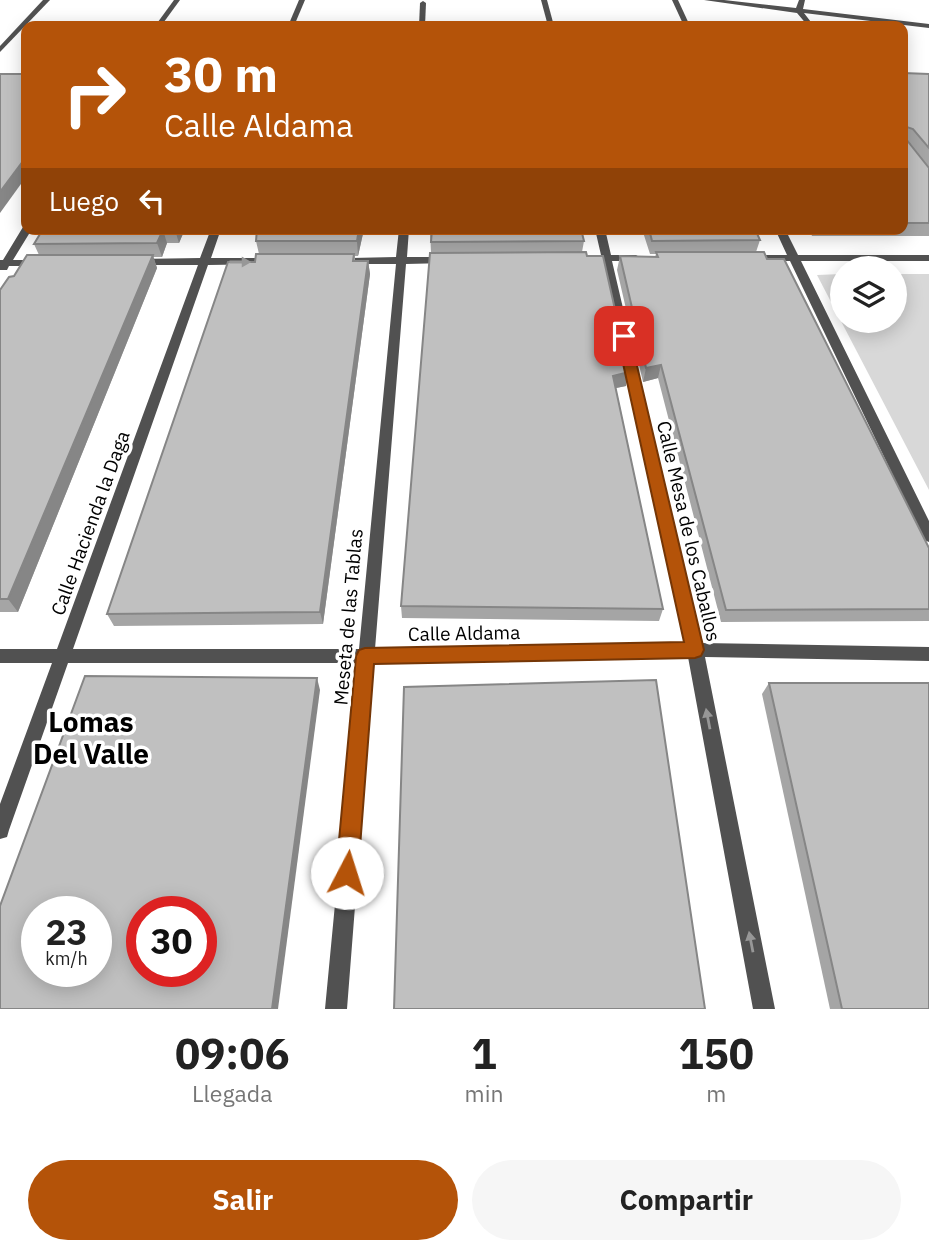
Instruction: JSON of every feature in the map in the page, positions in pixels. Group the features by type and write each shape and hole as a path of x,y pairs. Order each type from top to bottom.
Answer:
{"street":[{"path":"27,21 47,0"},
{"path":"162,21 177,0"},
{"path":"293,21 302,0"},
{"path":"544,0 550,21"},
{"path":"675,0 685,21"},
{"path":"707,0 886,21"},
{"path":"799,11 802,0"},
{"path":"422,21 423,3"},
{"path":"799,11 806,21"},
{"path":"908,24 929,26"},
{"path":"0,50 21,28"},
{"path":"2,266 22,235"},
{"name":"Calle Hacienda la Daga","path":"0,830 214,235"},
{"name":"Meseta de las Tablas","path":"336,1009 403,235"},
{"name":"Calle Mesa de los Caballos","path":"601,235 695,650 764,1009"},
{"path":"783,235 929,536"},
{"path":"579,258 646,258"},
{"path":"740,258 929,258"},
{"path":"345,261 455,260"},
{"path":"125,262 289,261"},
{"path":"2,266 59,262"},
{"name":"Calle Aldama","path":"0,656 365,656 695,650 929,654"}],"shaded area":[{"path":"830,274 830,300 817,275"},
{"path":"907,274 929,274 929,490 847,333 907,333"}],"building":[{"path":"908,73 929,74 929,148 913,129 908,127"},
{"path":"0,74 21,74 21,164 0,192"},
{"path":"908,142 929,168 929,223 908,223"},
{"path":"39,235 161,235 157,243 34,244"},
{"path":"256,235 358,235 357,241 256,241"},
{"path":"432,235 582,235 584,241 431,242"},
{"path":"650,235 758,235 760,240 652,241"},
{"path":"586,252 587,256 603,256 629,372 613,376 663,609 401,606 430,253"},
{"path":"656,252 764,252 767,259 784,259 929,548 929,609 726,610 661,365 646,368 620,256 658,257"},
{"path":"256,254 354,254 353,261 368,261 320,612 107,614 228,262 255,262"},
{"path":"27,255 153,255 8,599 0,599 0,290 9,277 14,276"},
{"path":"85,676 317,678 272,1009 0,1009 0,906"},
{"path":"656,680 705,1009 394,1009 404,687"},
{"path":"769,683 929,683 929,1009 842,1009"}],"district":[{"name":"Lomas Del Valle","path":"91,737"}],"route":[{"path":"347,873 365,656 695,650 624,336"}]}
